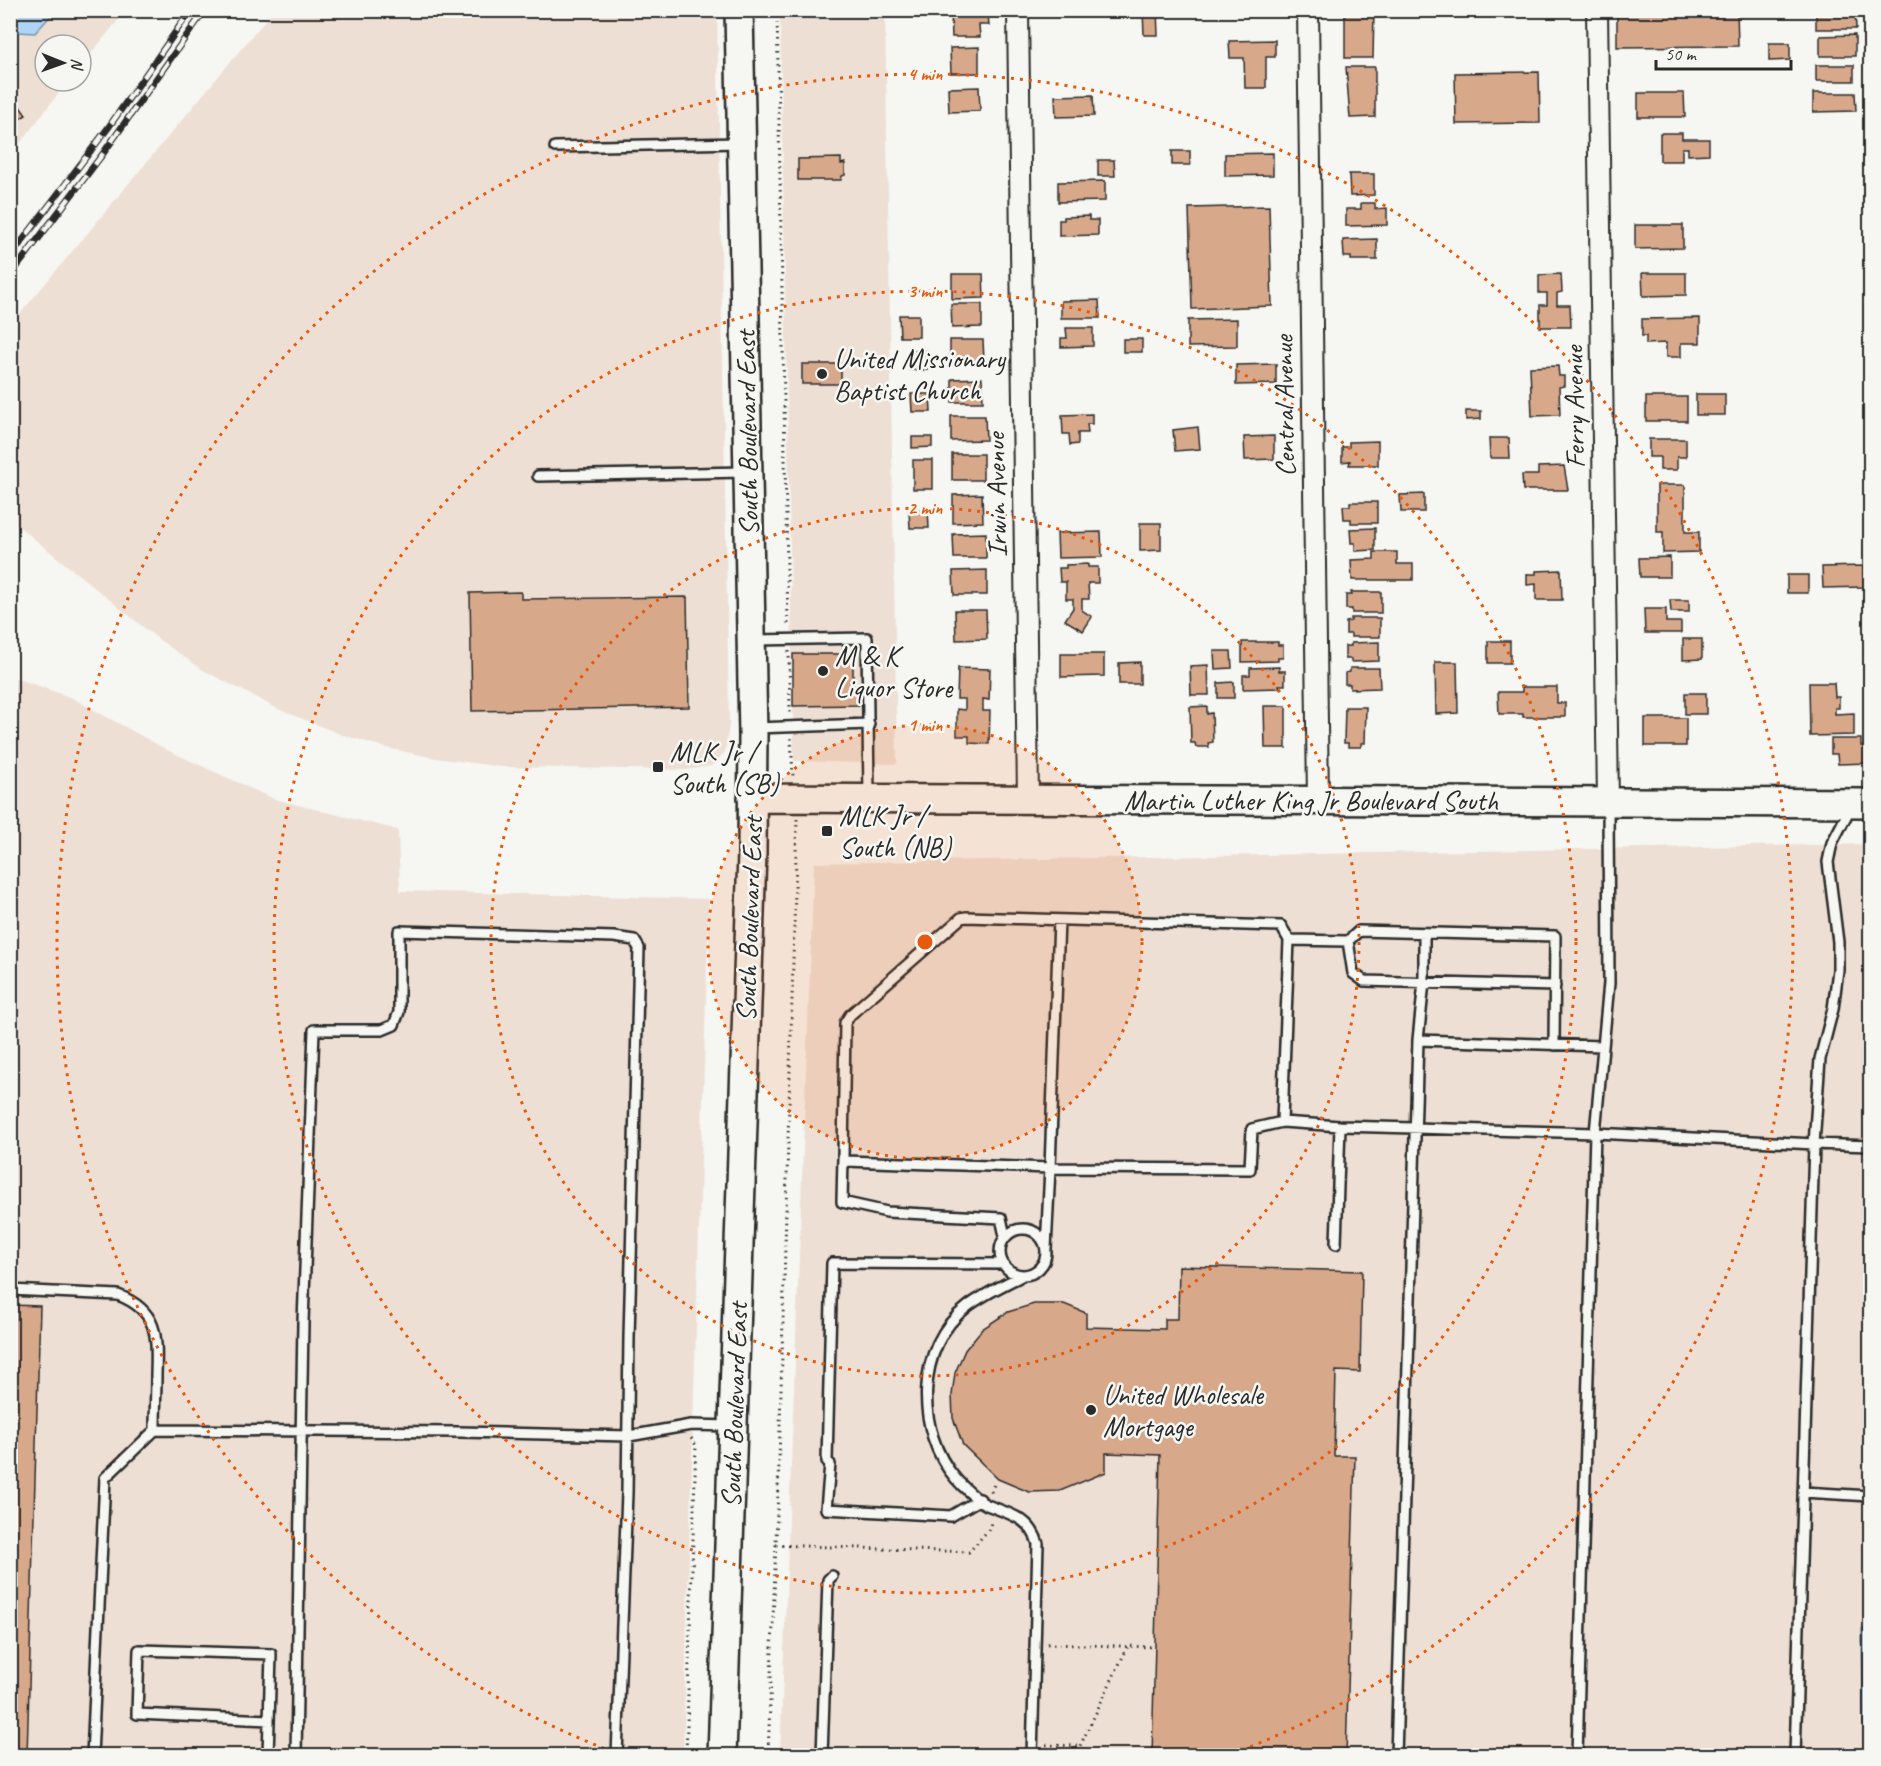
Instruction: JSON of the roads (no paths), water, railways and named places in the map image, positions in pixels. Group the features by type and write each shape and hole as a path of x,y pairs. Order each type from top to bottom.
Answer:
{"street":[{"name":"South Boulevard East","path":"722,1755 752,798 739,10"},
{"name":"Irwin Avenue","path":"1018,10 1028,799"},
{"name":"Central Avenue","path":"1308,10 1318,801"},
{"name":"Ferry Avenue","path":"1597,10 1608,802"},
{"name":"Martin Luther King Jr Boulevard South","path":"752,798 1862,803"}],"lane":[{"path":"555,147 741,143"},
{"path":"538,476 747,472"},
{"path":"751,640 867,638 869,798"},
{"path":"752,728 869,724"},
{"path":"1577,1755 1595,1133 1609,983 1608,802"},
{"path":"1795,1755 1814,1144 1820,1059 1833,1009 1838,970 1838,942 1828,862 1830,849 1862,803"},
{"path":"1005,1236 1001,1218 887,1212 842,1202 845,1023 850,1014 961,918 1281,926 1289,940 1282,1122"},
{"path":"1046,1249 1040,1235 1027,1228 1011,1231 1005,1236 999,1250 1003,1264 1015,1274 1031,1274 1043,1264 1046,1249 1050,1168 1059,920"},
{"path":"296,1755 302,1430 314,1030 382,1030 394,1025 399,1012 399,931 614,937 633,940 639,948 629,1338 629,1436 617,1755"},
{"path":"1289,940 1348,941 1359,932 1555,936 1554,1045"},
{"path":"1396,1755 1415,1128 1418,1040 1424,982 1424,933"},
{"path":"1348,941 1353,973 1364,981 1555,986"},
{"path":"1418,1040 1602,1046"},
{"path":"843,1158 848,1162 1050,1168 1247,1170 1252,1168 1252,1130 1282,1122 1870,1146"},
{"path":"1336,1244 1340,1126"},
{"path":"980,1499 951,1516 826,1509 830,1464 827,1461 832,1263 1003,1264"},
{"path":"1023,1275 966,1308 944,1333 930,1363 925,1397 930,1428 939,1454 956,1479 987,1505 1022,1518 1031,1527 1038,1544 1032,1755"},
{"path":"10,1290 118,1295 144,1310 154,1327 157,1342 155,1430"},
{"path":"92,1755 105,1478 155,1430 302,1430 629,1436 691,1425 733,1426"},
{"path":"1803,1492 1870,1496"},
{"path":"822,1755 828,1580 832,1576"},
{"path":"268,1755 272,1654 139,1650 137,1714 269,1720"}],"water":[{"path":"11,10 55,11 35,33 18,32 11,26"},
{"path":"1862,1629 1870,1630 1870,1755 1864,1755"}],"railway":[{"path":"10,257 108,128 191,10"},
{"path":"10,276 102,155 205,10"}],"place":[{"name":"United Missionary Baptist Church","path":"822,374"},
{"name":"M & K Liquor Store","path":"823,671"},
{"name":"MLK Jr / South (SB)","path":"658,767"},
{"name":"MLK Jr / South (NB)","path":"827,831"},
{"name":"United Wholesale Mortgage","path":"1091,1410"}]}
